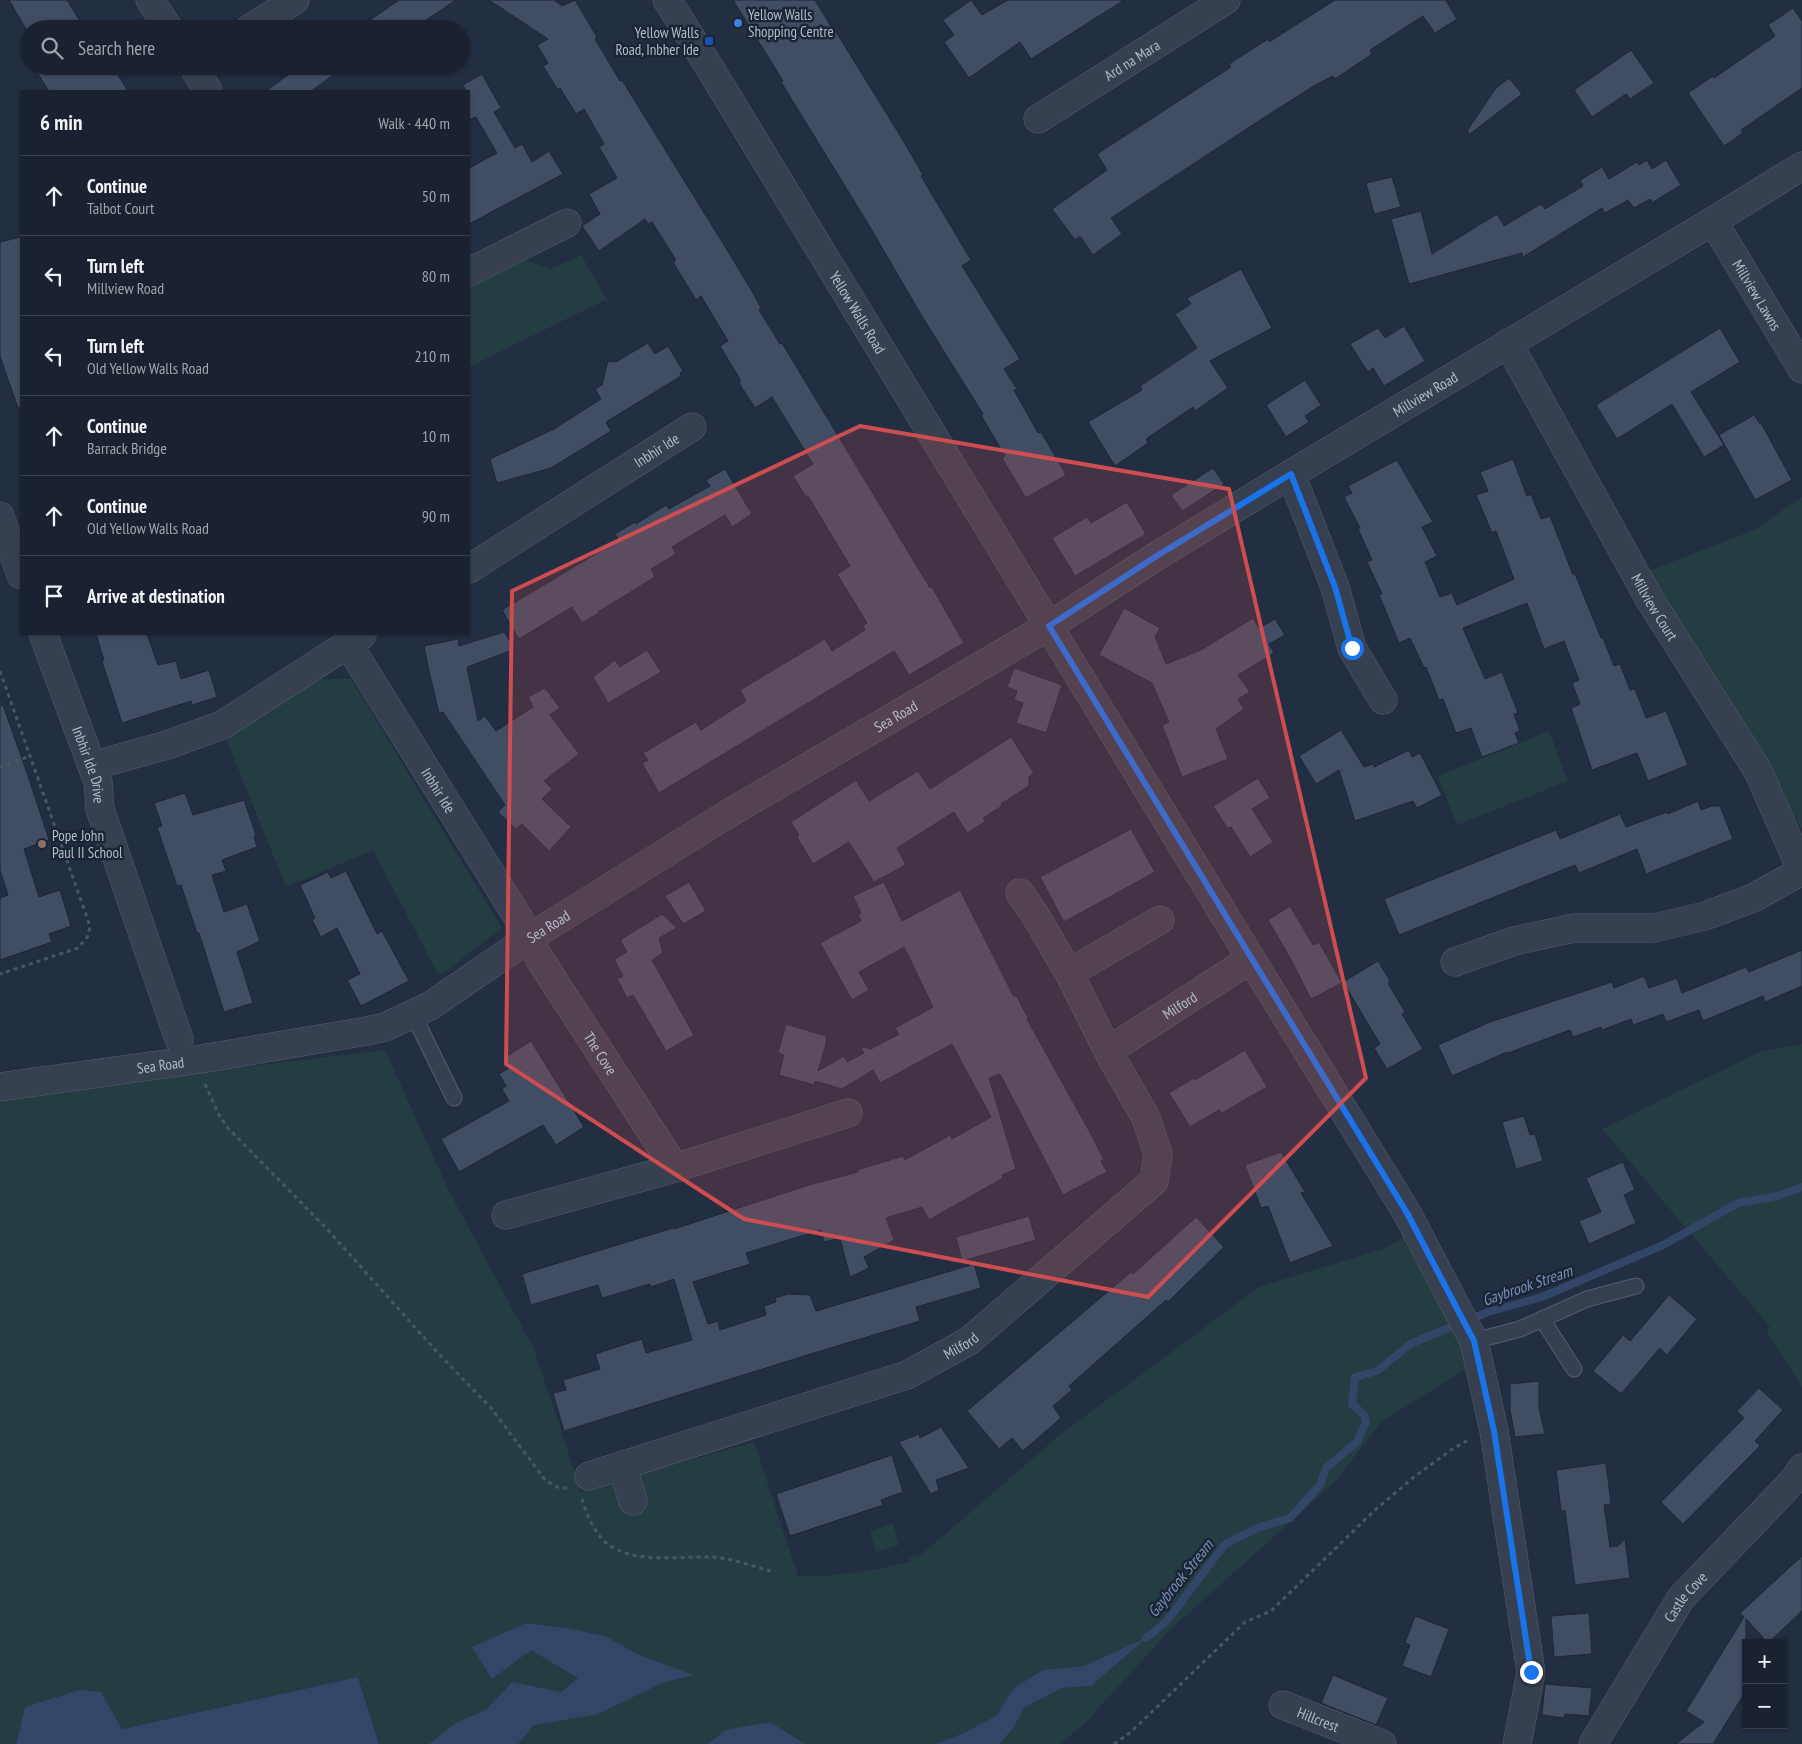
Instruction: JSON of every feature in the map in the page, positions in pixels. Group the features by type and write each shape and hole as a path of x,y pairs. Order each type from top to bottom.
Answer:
{"street":[{"path":"150,0 163,20"},
{"path":"263,20 295,0"},
{"name":"Yellow Walls Road","path":"667,0 1407,1213 1473,1339 1494,1431 1531,1672 1517,1744"},
{"name":"Ard na Mara","path":"1038,119 1226,0"},
{"path":"198,75 207,90"},
{"name":"Millview Road","path":"1049,626 1155,557 1802,166"},
{"name":"Millview Lawns","path":"1713,221 1802,369"},
{"path":"470,272 567,223"},
{"name":"Millview Court","path":"1455,962 1514,941 1574,928 1654,928 1705,916 1753,898 1802,871 1758,771 1650,600 1508,343"},
{"name":"Inbhir Ide","path":"470,568 692,427"},
{"path":"1291,474 1335,587 1352,648 1383,700"},
{"path":"0,516 20,572"},
{"name":"Sea Road","path":"0,1087 201,1059 385,1027 413,1014 453,991 529,938 726,815 1049,626"},
{"name":"Inbhir Ide Drive","path":"43,635 98,782 100,809 179,1039"},
{"name":"Inbhir Ide","path":"92,766 167,745 222,725 356,639 529,938"},
{"name":"Milford","path":"583,1481 622,1465 907,1375 969,1341 1154,1181 1158,1154 1146,1118 1108,1051 1069,973 1020,893"},
{"path":"1069,973 1160,920"},
{"name":"The Cove","path":"529,938 539,958 675,1168"},
{"name":"Milford","path":"1108,1051 1251,959"},
{"path":"506,1215 675,1168 848,1113"},
{"path":"622,1465 633,1501"},
{"name":"Castle Cove","path":"1593,1744 1681,1598 1794,1480 1802,1468"},
{"name":"Hillcrest","path":"1282,1705 1382,1744"}],"lane":[{"path":"413,1014 454,1098"},
{"path":"1473,1339 1520,1329 1587,1299 1636,1286"},
{"path":"1542,1319 1574,1369"}],"path":[{"path":"0,671 90,926 88,936 78,948 0,974"},
{"path":"0,767 30,756"},
{"path":"201,1059 205,1084 218,1115 227,1127 327,1229 437,1352 491,1408 546,1481 559,1488 575,1489 583,1481"},
{"path":"1114,1744 1131,1732 1245,1622 1272,1611 1375,1510 1414,1477 1451,1450 1477,1435 1494,1431"},
{"path":"583,1481 587,1518 607,1545 629,1555 687,1558 712,1557 775,1572"}],"highlighted area":[{"path":"860,426 1229,489 1366,1078 1148,1297 744,1219 506,1064 512,591"}],"green space":[{"path":"581,255 607,299 470,367 470,284 521,259 551,269"},
{"path":"1802,497 1802,830 1768,766 1648,571 1754,530"},
{"path":"320,679 351,679 502,928 441,975 438,974 373,850 286,887 226,738"},
{"path":"1549,731 1568,781 1457,825 1438,776"},
{"path":"1802,1044 1802,1387 1766,1330 1770,1327 1602,1129 1759,1052"},
{"path":"385,1050 448,1189 534,1349 581,1491 754,1442 798,1576 825,1576 852,1572 853,1574 910,1562 909,1558 921,1555 1061,1434 1259,1287 1386,1248 1416,1230 1479,1361 1381,1422 1334,1483 1171,1629 1084,1724 1060,1744 379,1744 358,1677 121,1729 101,1692 25,1707 16,1744 0,1744 0,1098"},
{"path":"893,1524 899,1545 876,1552 870,1531"}],"water":[{"path":"526,1623 566,1628 605,1636 637,1654 693,1675 662,1683 598,1714 534,1725 518,1744 429,1744 456,1723 486,1710 512,1682 561,1692 578,1678 531,1650 492,1679 472,1647"},
{"path":"1146,1638 1091,1686 1062,1688 1025,1707 1013,1728 999,1744 936,1744 964,1733 996,1716 1014,1688 1043,1670 1084,1666"},
{"path":"358,1677 379,1744 16,1744 25,1707 80,1690 101,1692 122,1729"},
{"path":"770,1722 805,1744 708,1744 725,1730"}],"building":[{"path":"9,0 67,0 79,20 21,20"},
{"path":"399,0 456,0 426,20 370,20"},
{"path":"489,0 554,0 562,6 575,0 620,81 622,80 724,245 752,291 761,308 759,310 780,344 782,343 930,588 932,587 964,643 909,675 894,651 659,793 642,763 648,760 643,753 696,722 701,730 746,701 740,690 825,639 832,651 865,630 863,626 867,623 837,574 850,566 808,496 806,497 793,476 813,464 772,397 755,408 739,383 741,381 720,346 728,341 701,296 696,300 673,262 676,260 652,222 648,224 645,219 599,251 582,226 600,214 589,194 617,178 599,147 604,144 584,109 576,114 560,88 558,90 543,66 548,63 537,45 548,39"},
{"path":"733,0 815,0 901,137 923,175 921,176 971,260 962,266 1020,359 1004,369 1017,389 1014,390 1038,433 1041,432 1066,475 1026,498 1002,458 1005,456 981,415 983,414 920,313"},
{"path":"971,0 982,15 1008,0 1124,0 1031,59 1020,42 969,78 944,42 954,35 943,20"},
{"path":"1335,0 1448,0 1446,1 1457,19 1435,33 1423,16 1370,50 1372,54 1335,79 1333,76 1317,84 1254,124 1111,218 1122,234 1093,255 1080,236 1075,240 1052,209 1107,170 1097,154 1231,67 1229,64 1268,39 1269,42"},
{"path":"1793,8 1802,21 1802,88 1741,130 1743,133 1724,146 1688,93 1713,76 1714,78 1775,36 1768,25"},
{"path":"1631,50 1654,83 1630,99 1626,94 1592,117 1574,90"},
{"path":"482,74 501,108 494,112 515,148 522,144 532,162 549,151 563,174 470,223 470,167 497,153 476,117 470,120 470,90 466,90 463,85"},
{"path":"39,75 118,75 127,90 48,90"},
{"path":"288,75 333,75 312,90 267,90"},
{"path":"1509,78 1522,94 1470,134 1467,131 1496,88"},
{"path":"1647,160 1652,169 1666,160 1681,185 1653,202 1650,199 1634,208 1628,200 1605,213 1602,208 1523,257 1522,253 1409,284 1391,219 1421,211 1432,254 1497,214 1504,226 1541,204 1545,209 1583,186 1580,180 1602,167 1609,179 1637,162 1639,165"},
{"path":"1392,177 1401,207 1374,214 1366,183"},
{"path":"20,237 20,407 18,408 0,356 0,242"},
{"path":"1241,269 1272,328 1210,361 1228,388 1195,411 1193,407 1146,439 1148,443 1115,466 1088,422 1142,390 1140,386 1197,348 1175,314 1191,304 1187,298"},
{"path":"1404,326 1425,361 1384,386 1373,368 1368,372 1350,344 1378,328 1385,338"},
{"path":"1720,328 1740,362 1691,392 1724,445 1704,457 1672,404 1617,439 1596,405"},
{"path":"648,343 655,354 668,346 683,371 680,373 681,376 606,422 611,431 551,468 497,483 490,459 554,429 601,399 595,389 602,385 608,361 616,362"},
{"path":"1305,380 1321,405 1305,416 1309,422 1286,437 1266,405"},
{"path":"1754,415 1761,423 1792,480 1755,500 1719,435"},
{"path":"1513,459 1527,496 1531,494 1541,519 1550,516 1573,575 1575,574 1614,666 1620,664 1630,690 1635,689 1646,718 1666,711 1688,765 1648,781 1637,753 1592,770 1571,708 1580,704 1572,683 1579,680 1564,641 1544,649 1527,603 1463,628 1485,679 1502,672 1518,713 1514,714 1520,731 1515,733 1519,743 1482,757 1471,728 1456,733 1443,699 1439,700 1426,667 1424,668 1410,638 1399,643 1379,595 1382,594 1367,562 1372,560 1358,529 1360,528 1344,497 1352,493 1348,486 1397,460 1433,522 1422,527 1437,556 1425,562 1440,597 1452,593 1457,605 1514,579 1496,531 1492,533 1476,495 1488,491 1480,472"},
{"path":"1213,468 1224,484 1182,511 1171,495"},
{"path":"725,469 752,514 732,527 725,515 672,547 676,554 651,569 655,577 582,623 572,607 519,639 502,610 619,540 615,534 635,522 636,524 666,505 669,509 710,486 706,480"},
{"path":"1127,502 1146,534 1075,576 1052,538 1087,517 1091,523"},
{"path":"1124,608 1160,628 1155,637 1166,664 1201,650 1253,618 1259,628 1275,619 1285,635 1269,644 1274,653 1238,675 1250,692 1238,699 1244,709 1216,729 1228,759 1182,777 1162,725 1169,722 1152,683 1099,655"},
{"path":"504,632 515,649 467,667 478,721 485,716 496,731 533,707 528,697 545,688 560,708 550,715 579,754 544,781 552,789 542,799 571,827 549,851 522,824 516,829 498,812 505,805 443,712 439,713 429,671 424,646 458,639 459,646"},
{"path":"96,635 147,635 158,665 176,661 181,679 209,670 217,697 192,705 191,701 122,723 102,661 104,660"},
{"path":"647,650 661,672 608,703 593,677 615,660 620,667"},
{"path":"1014,668 1062,685 1046,733 1016,723 1023,703 1014,700 1017,691 1007,687"},
{"path":"3,705 49,840 24,849 39,897 60,890 71,926 49,934 52,942 0,960 0,898 8,895 0,870 0,706"},
{"path":"1341,730 1364,767 1373,764 1374,767 1409,750 1412,757 1420,753 1442,795 1417,808 1413,801 1355,821 1339,770 1316,784 1299,756"},
{"path":"1011,737 1034,773 1029,777 1029,786 1001,804 1002,806 983,818 986,821 967,833 954,812 897,848 906,865 874,882 849,842 813,864 797,837 799,835 791,822 856,780 869,801 918,771 930,789"},
{"path":"1258,778 1270,798 1252,809 1273,842 1250,857 1231,827 1228,829 1213,806"},
{"path":"185,793 193,815 244,800 256,835 254,836 257,847 222,860 226,871 212,875 224,912 247,904 260,941 237,952 253,1003 224,1012 199,933 197,933 181,885 177,886 157,827 162,826 154,803"},
{"path":"1698,801 1701,810 1712,806 1720,806 1733,839 1646,874 1637,849 1579,873 1575,865 1399,935 1384,899 1556,830 1560,839 1620,814 1626,827 1667,812 1668,814"},
{"path":"1131,829 1155,872 1064,922 1040,877"},
{"path":"346,871 377,934 382,931 409,981 361,1006 347,980 360,974 337,928 321,937 312,920 315,918 300,885 328,872 331,878"},
{"path":"689,882 706,911 683,924 665,896"},
{"path":"884,882 902,921 960,890 1014,997 1016,995 1027,1019 1093,1138 1104,1160 1101,1161 1107,1172 1063,1195 1000,1074 989,1078 1016,1169 1002,1175 1003,1178 929,1220 922,1207 886,1218 894,1240 864,1257 869,1268 850,1277 840,1238 824,1242 821,1230 746,1253 750,1264 693,1282 708,1324 718,1321 720,1330 766,1315 764,1306 776,1302 775,1298 788,1294 810,1295 816,1311 974,1264 981,1288 916,1307 920,1321 564,1431 553,1393 566,1390 563,1380 600,1369 595,1354 642,1339 646,1353 692,1340 674,1279 651,1287 650,1284 602,1298 598,1285 531,1305 522,1274 674,1229 809,1185 858,1172 857,1170 903,1156 905,1160 950,1135 952,1139 991,1117 952,1044 880,1083 873,1070 842,1089 815,1081 814,1085 779,1075 784,1055 778,1053 786,1024 826,1036 826,1044 818,1071 844,1056 847,1062 864,1053 860,1046 871,1049 899,1034 895,1028 933,1007 904,947 859,972 869,990 852,1000 820,943 861,921 858,915 861,913 853,896"},
{"path":"1290,906 1313,945 1319,942 1342,983 1311,999 1268,920"},
{"path":"662,914 677,928 659,938 663,953 652,960 694,1035 666,1051 633,995 627,998 617,979 623,976 614,959 627,952 620,940"},
{"path":"1802,950 1802,986 1765,1002 1763,996 1703,1021 1699,1010 1666,1022 1663,1014 1633,1025 1631,1019 1602,1030 1601,1027 1573,1037 1570,1030 1507,1052 1452,1076 1438,1045 1490,1022 1612,982 1614,988 1644,976 1649,988 1677,978 1682,993 1746,967 1749,972"},
{"path":"1378,961 1405,1012 1402,1014 1423,1049 1387,1069 1374,1048 1380,1044 1343,982"},
{"path":"531,1041 584,1127 556,1145 543,1125 459,1172 441,1139 509,1101 502,1089 506,1086 499,1074 509,1068 504,1058"},
{"path":"1245,1050 1267,1087 1222,1113 1219,1110 1190,1127 1169,1093"},
{"path":"1524,1116 1530,1135 1535,1134 1543,1161 1516,1169 1502,1122"},
{"path":"1281,1152 1305,1192 1301,1193 1333,1246 1290,1263 1268,1206 1261,1208 1245,1165"},
{"path":"1623,1162 1635,1190 1624,1195 1636,1223 1589,1244 1579,1221 1601,1212 1586,1178"},
{"path":"1029,1216 1036,1240 962,1261 956,1237"},
{"path":"1196,1217 1224,1247 1168,1302 1166,1300 1069,1386 1072,1390 1053,1406 1061,1418 1023,1451 1012,1438 999,1449 967,1411 1131,1272 1133,1274"},
{"path":"1669,1295 1697,1319 1667,1355 1660,1348 1621,1394 1593,1371 1623,1335 1630,1341"},
{"path":"1539,1381 1539,1408 1545,1434 1515,1437 1510,1410 1510,1384"},
{"path":"1759,1388 1783,1410 1755,1441 1760,1446 1683,1524 1661,1502 1744,1418 1737,1411"},
{"path":"941,1427 969,1468 936,1480 939,1490 931,1494 899,1442 919,1434 920,1438"},
{"path":"892,1455 903,1492 881,1500 883,1505 790,1536 776,1494"},
{"path":"1606,1463 1611,1504 1604,1505 1610,1547 1617,1547 1625,1539 1630,1578 1575,1585 1565,1511 1561,1511 1556,1470"},
{"path":"1802,1556 1802,1611 1772,1639 1764,1639 1746,1619 1746,1639 1742,1639 1742,1697 1713,1744 1676,1744 1704,1722 1686,1711 1744,1617 1740,1613"},
{"path":"1589,1613 1592,1654 1554,1657 1551,1616"},
{"path":"1415,1616 1449,1629 1431,1677 1402,1666 1410,1645 1405,1643"},
{"path":"1333,1675 1388,1698 1376,1725 1321,1703"},
{"path":"1545,1684 1592,1688 1589,1716 1565,1714 1564,1718 1542,1715"}],"waterway":[{"name":"Gaybrook Stream","path":"1146,1638 1166,1622 1225,1544 1260,1527 1290,1518 1320,1485 1326,1468 1357,1442 1366,1422 1364,1415 1352,1404 1355,1377 1377,1371 1412,1343 1488,1312 1542,1297 1663,1245 1738,1203 1778,1196 1802,1187"}],"place":[{"name":"Yellow Walls Shopping Centre","path":"738,23"},
{"name":"Yellow Walls Road, Inbher Ide","path":"709,41"},
{"name":"Pope John Paul II School","path":"42,844"}],"route":[{"path":"1352,648 1335,587 1291,474 1155,557 1049,626 1407,1213 1474,1341 1494,1431 1531,1672"}]}
